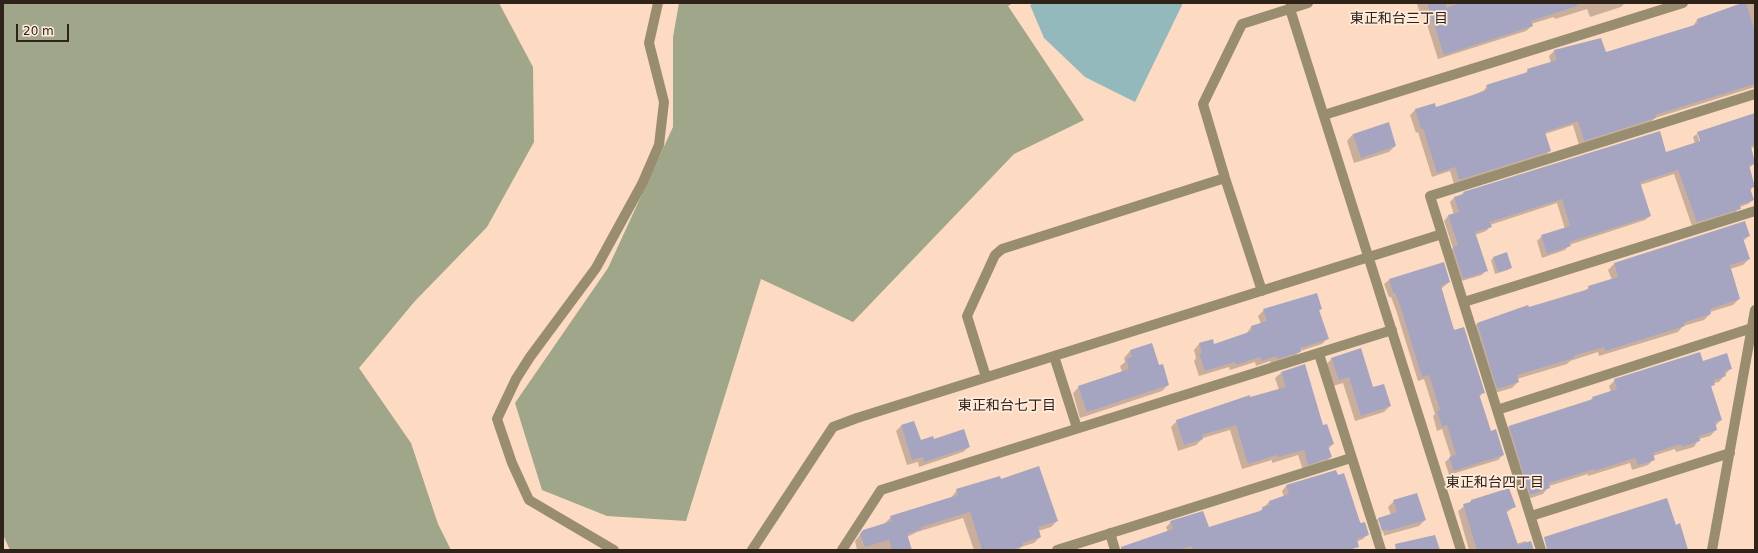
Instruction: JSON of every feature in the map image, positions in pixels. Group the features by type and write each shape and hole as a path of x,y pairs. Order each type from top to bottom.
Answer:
{"street":[{"path":"614,550 529,500 512,463 497,419 516,379 530,357 596,268 642,184 659,145 664,102 649,43 658,3"},
{"path":"1262,291 1225,178 1203,104 1242,24 1291,6 1308,3"},
{"path":"1324,115 1683,3"},
{"path":"1291,6 1461,550"},
{"path":"1541,550 1430,196 1755,94"},
{"path":"986,377 967,316 995,255 1002,249 1225,178"},
{"path":"1464,302 1755,210"},
{"path":"752,550 833,427 986,377 1442,234"},
{"path":"1712,550 1755,310"},
{"path":"1497,410 1752,328"},
{"path":"842,550 881,490 1392,330"},
{"path":"1319,354 1381,550"},
{"path":"1054,356 1077,428"},
{"path":"1531,516 1730,453"},
{"path":"1057,550 1351,458"},
{"path":"1110,533 1116,550"}],"green space":[{"path":"3,3 499,3 533,67 534,142 487,227 415,301 359,368 411,443 438,524 451,550 10,550 3,535"},
{"path":"679,3 1013,3 1008,6 1084,120 1014,154 853,322 761,279 686,521 607,516 542,490 515,403 608,268 673,127 673,37"}],"water":[{"path":"1034,3 1183,3 1135,102 1085,77 1044,38 1030,5"}],"building":[{"path":"1427,3 1445,3 1447,8 1461,3 1577,3 1577,6 1531,21 1533,26 1444,55"},
{"path":"1742,3 1746,3 1755,31 1755,84 1655,115 1656,118 1584,141 1578,121 1545,132 1551,151 1459,180 1455,167 1437,173 1423,128 1421,129 1415,109 1435,103 1436,107 1473,95 1488,89 1486,85 1528,72 1527,69 1557,60 1554,50 1601,38 1606,52 1698,24 1697,19"},
{"path":"1755,113 1755,145 1751,146 1755,164 1749,165 1755,187 1750,188 1754,200 1740,205 1741,209 1697,222 1678,170 1640,182 1651,216 1569,242 1571,246 1547,254 1541,235 1570,226 1562,199 1490,222 1492,227 1475,232 1488,271 1463,279 1453,247 1458,245 1448,215 1459,212 1454,197 1464,194 1463,192 1660,131 1666,152 1700,141 1697,132"},
{"path":"1389,122 1396,146 1361,158 1353,134"},
{"path":"1745,221 1750,236 1743,238 1750,259 1730,265 1740,299 1710,309 1711,314 1683,323 1685,326 1605,351 1604,347 1573,356 1574,358 1517,375 1519,382 1497,389 1477,323 1528,305 1529,307 1589,289 1588,286 1618,277 1614,263"},
{"path":"1507,252 1512,268 1498,272 1493,257"},
{"path":"1444,262 1450,282 1441,286 1454,330 1464,327 1485,393 1479,394 1491,431 1496,429 1504,455 1454,471 1449,457 1456,455 1447,425 1442,427 1437,411 1440,410 1429,375 1422,377 1400,305 1395,293 1393,293 1389,279"},
{"path":"1317,293 1322,309 1319,310 1329,339 1300,348 1301,352 1277,359 1276,356 1262,361 1260,357 1236,365 1235,362 1205,371 1199,354 1202,353 1199,343 1213,339 1214,344 1252,331 1251,326 1267,321 1263,309"},
{"path":"1152,343 1159,365 1163,364 1169,385 1087,412 1078,386 1129,369 1126,359 1132,357 1130,350"},
{"path":"1361,348 1373,387 1384,384 1391,406 1361,416 1349,377 1339,380 1331,358"},
{"path":"1700,352 1703,361 1727,353 1732,369 1724,371 1726,376 1714,380 1715,385 1711,386 1722,420 1715,422 1717,430 1699,436 1700,441 1682,447 1681,444 1653,453 1655,460 1638,465 1635,458 1594,471 1594,469 1549,483 1550,488 1530,495 1509,426 1593,399 1592,397 1617,389 1614,379"},
{"path":"1305,364 1323,425 1327,424 1334,444 1328,446 1332,457 1308,465 1304,450 1278,457 1277,455 1248,464 1236,425 1202,435 1203,439 1184,445 1176,420 1250,395 1250,397 1286,387 1281,372"},
{"path":"914,421 921,440 933,436 934,439 964,429 970,447 924,462 923,457 912,460 901,425"},
{"path":"1039,466 1058,521 1038,527 1041,537 1022,543 1023,546 1011,550 982,550 970,512 921,527 922,529 907,534 912,550 892,550 889,540 865,547 860,534 863,530 892,521 890,516 958,495 956,489 1000,476 1001,479"},
{"path":"1336,470 1338,475 1344,473 1360,522 1365,522 1369,535 1357,539 1359,547 1348,550 1193,550 1191,546 1178,550 1121,550 1121,547 1173,529 1170,521 1203,511 1209,527 1263,510 1262,507 1270,505 1269,501 1289,494 1286,485"},
{"path":"1509,488 1516,507 1506,510 1518,545 1531,541 1534,550 1477,550 1463,504"},
{"path":"1417,493 1426,520 1388,531 1387,529 1382,531 1378,518 1397,512 1393,500"},
{"path":"1667,498 1676,525 1680,523 1688,550 1547,550 1544,537"},
{"path":"1435,535 1440,550 1396,550 1395,544"}],"district":[{"name":"東正和台三丁目","path":"1399,19"},
{"name":"東正和台七丁目","path":"1007,406"},
{"name":"東正和台四丁目","path":"1495,483"}]}
